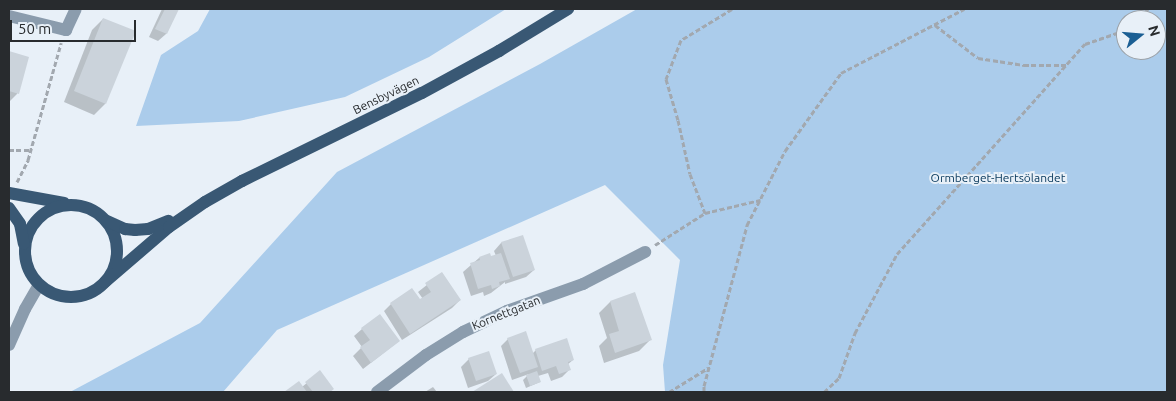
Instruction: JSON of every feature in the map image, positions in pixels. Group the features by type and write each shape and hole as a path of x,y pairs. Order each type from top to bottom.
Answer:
{"main road":[{"name":"Bensbyvägen","path":"105,219 125,229 148,229 168,222 422,93 499,51 568,9"},
{"path":"9,193 90,208 105,219 116,238 118,254 114,270 105,282 92,293 76,297 60,297 39,285 26,264 20,224 9,208"},
{"name":"Bensbyvägen","path":"105,282 169,227 213,198"},
{"path":"25,250 28,232 38,219 58,206 74,205"}],"street":[{"path":"9,16 66,30 76,9"},
{"name":"Kornettgatan","path":"377,392 426,355 462,332 508,311 583,284 645,252"},
{"path":"9,346 25,309 39,285"}],"path":[{"path":"705,213 690,174 678,120 666,79 681,40 732,9"},
{"path":"704,392 708,368 747,225 785,151 841,73 964,9"},
{"path":"935,24 978,58 1024,66 1066,64"},
{"path":"17,182 31,150 66,30"},
{"path":"824,392 839,378 855,333 897,254 1085,44 1116,33"},
{"path":"9,150 31,150"},
{"path":"645,252 705,213 760,200"},
{"path":"669,392 708,368"}],"green space":[{"path":"210,9 506,9 429,57 345,97 239,121 136,126 161,55 198,31"},
{"name":"Ormberget-Hertsölandet","path":"637,9 1167,9 1167,392 665,392 663,365 680,260 605,185 277,330 223,392 70,392 200,323 337,172 540,64"}],"building":[{"path":"165,9 179,9 167,34 155,29"},
{"path":"103,18 136,31 106,104 74,91"},
{"path":"9,51 29,57 19,94 9,91"},
{"path":"523,235 535,270 513,277 501,242"},
{"path":"490,253 491,256 501,253 510,279 499,282 500,286 492,289 491,285 478,289 470,263 480,260 479,257"},
{"path":"442,272 461,300 410,334 390,303 412,288 420,299 431,292 425,283"},
{"path":"635,292 652,340 615,353 609,334 619,331 610,301"},
{"path":"380,314 400,341 371,363 360,347 370,340 361,328"},
{"path":"526,331 538,367 520,373 507,338"},
{"path":"567,338 574,360 568,362 571,370 559,374 556,366 542,371 535,349"},
{"path":"489,351 497,374 476,381 468,358"},
{"path":"320,370 334,389 330,392 313,392 305,382"},
{"path":"537,371 541,382 530,386 526,375"},
{"path":"502,373 514,392 472,392"},
{"path":"299,381 307,392 284,392"}]}
